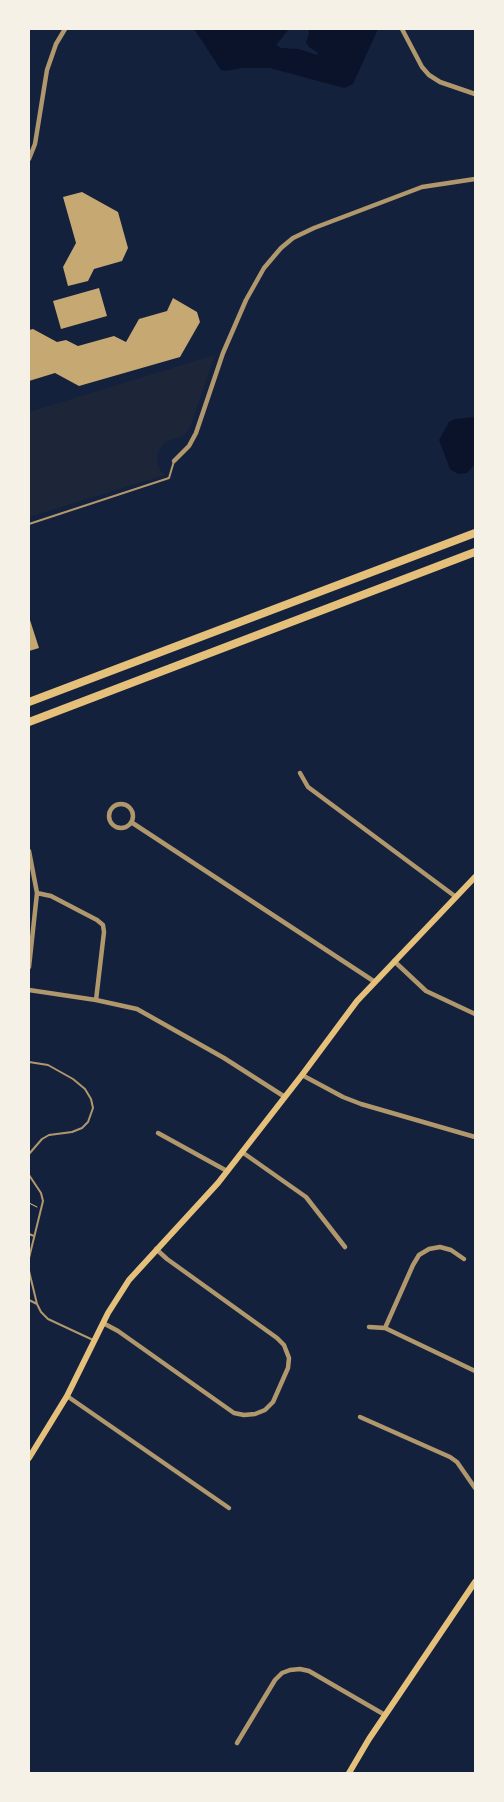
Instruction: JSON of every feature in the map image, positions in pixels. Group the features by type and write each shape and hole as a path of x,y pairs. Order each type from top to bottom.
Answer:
{"highway":[{"path":"29,702 475,533"},
{"path":"29,722 475,552"}],"main road":[{"path":"29,1458 31,1449 66,1396 103,1323 125,1286 156,1249 208,1195 228,1171 285,1098 346,1014 475,877"},
{"path":"349,1773 359,1754 475,1582"}],"street":[{"path":"29,159 36,144 48,64 65,29"},
{"path":"402,29 422,68 429,75 440,82 475,94"},
{"path":"174,461 186,450 196,432 223,353 246,300 264,268 281,248 293,238 314,228 416,189 444,182 475,179"},
{"path":"300,772 308,787 456,897"},
{"path":"118,803 127,805 133,813 131,822 124,828 114,826 108,818 110,809 118,803"},
{"path":"131,822 375,982"},
{"path":"29,852 37,893 29,967"},
{"path":"37,893 51,896 103,925 104,932 96,1000"},
{"path":"394,961 420,987 430,994 475,1014"},
{"path":"29,990 96,1000 137,1009 224,1058 285,1098"},
{"path":"302,1075 355,1102 475,1137"},
{"path":"158,1133 228,1171"},
{"path":"242,1152 306,1197 345,1247"},
{"path":"385,1328 412,1265 419,1255 429,1249 440,1247 452,1250 464,1259"},
{"path":"103,1323 120,1331 234,1413 244,1415 255,1414 265,1410 273,1402 288,1368 288,1354 284,1345 277,1338 168,1260 156,1249"},
{"path":"369,1327 385,1328 475,1371"},
{"path":"66,1396 229,1508"},
{"path":"360,1417 448,1455 457,1462 475,1488"},
{"path":"237,1744 275,1680 290,1670 300,1669 309,1671 385,1715"}],"lane":[{"path":"29,524 169,478 174,461"},
{"path":"29,1062 48,1065 73,1079 85,1089 91,1099 93,1108 92,1116 82,1128 72,1132 50,1135 42,1139 29,1154"},
{"path":"29,1175 41,1193 43,1201 29,1258"},
{"path":"29,1234 34,1236"},
{"path":"29,1271 37,1304 43,1315 94,1341"},
{"path":"29,1300 37,1304"}],"path":[{"path":"29,1203 42,1209"}],"shaded area":[{"path":"194,29 289,29 276,45 281,48 299,49 317,55 318,53 309,47 306,42 309,33 308,29 378,29 353,84 344,88 270,68 221,70"},
{"path":"215,355 190,427 180,437 165,442 158,452 157,463 165,475 29,517 29,412"},
{"path":"475,417 475,464 467,473 458,474 450,469 439,440 449,422 455,419"}],"building":[{"path":"82,192 118,212 128,248 122,261 94,269 88,281 68,286 63,267 76,243 63,197"},
{"path":"99,288 107,316 61,329 53,301"},
{"path":"173,298 197,312 200,322 180,357 79,386 55,373 29,381 29,330 33,329 57,342 66,340 78,346 114,336 126,342 139,319 167,311"},
{"path":"29,617 39,648 29,651"}]}
